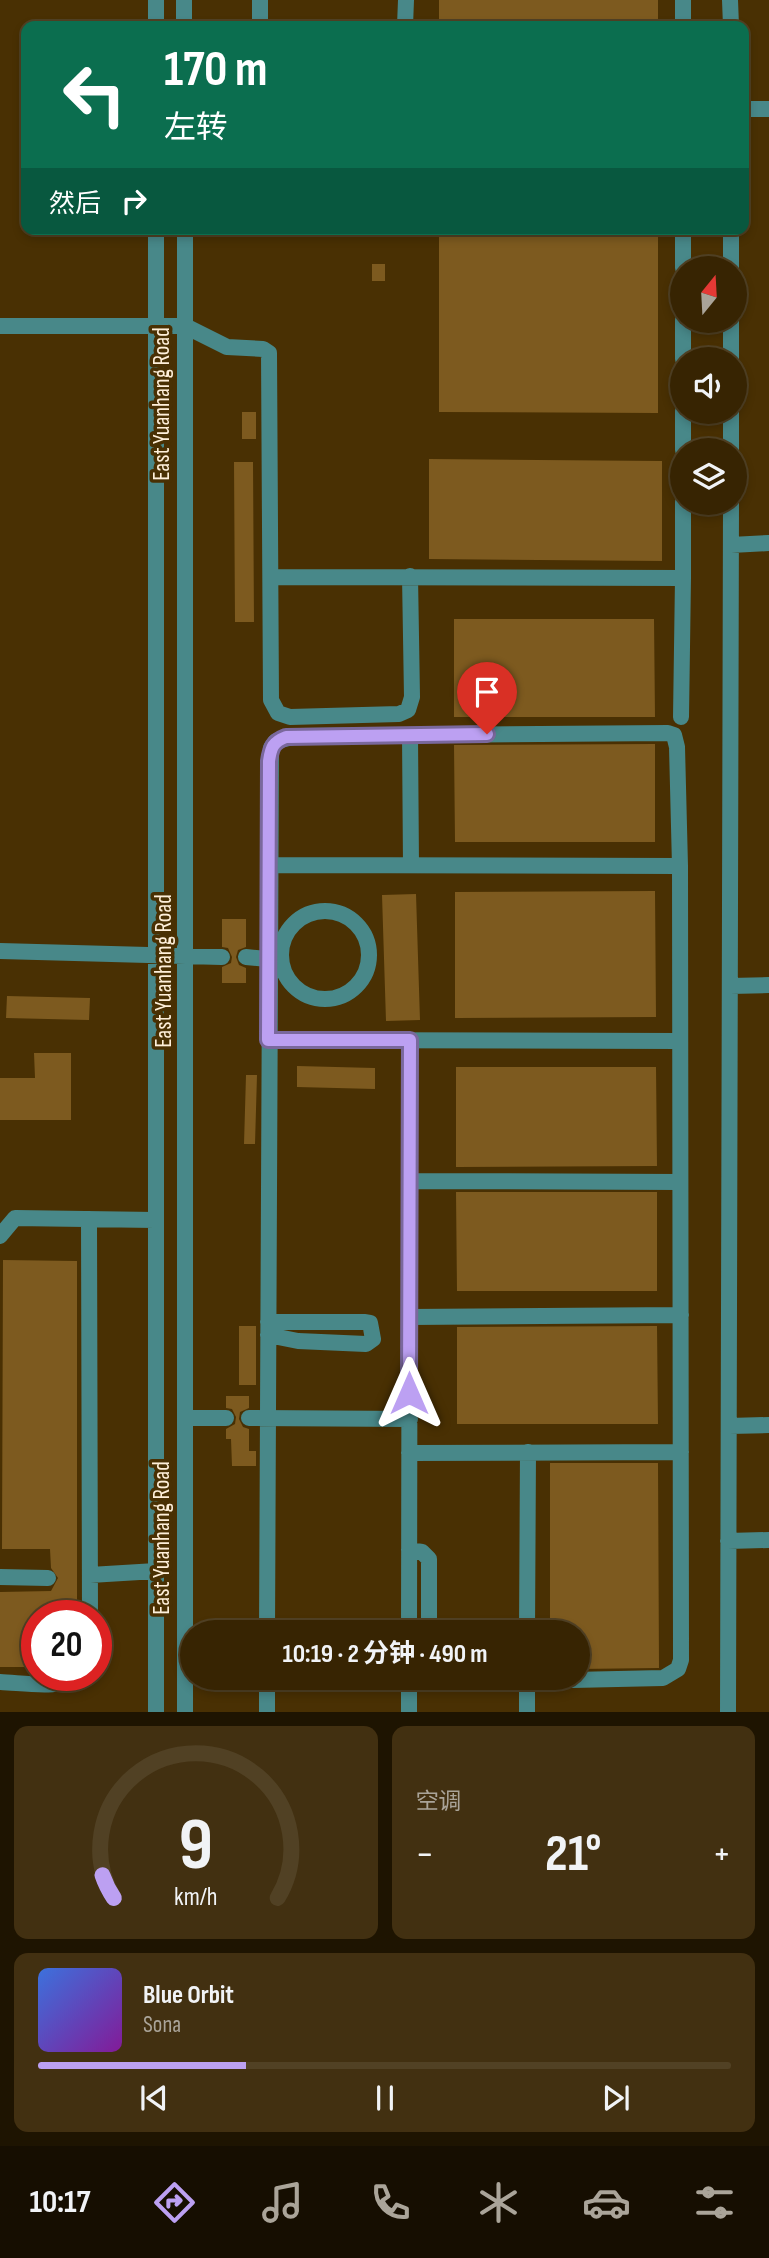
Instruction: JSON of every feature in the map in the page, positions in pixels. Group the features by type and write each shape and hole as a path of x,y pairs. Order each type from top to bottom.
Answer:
{"street":[{"path":"156,0 156,21"},
{"path":"184,0 184,21"},
{"path":"260,0 260,21"},
{"path":"405,21 406,0"},
{"path":"683,0 683,21"},
{"path":"730,0 731,21"},
{"path":"749,109 769,109"},
{"name":"East Yuanhang Road","path":"156,235 156,1712"},
{"name":"East Yuanhang Road","path":"184,235 187,954 185,1712"},
{"path":"683,235 683,256"},
{"path":"731,235 731,256"},
{"path":"0,326 185,326 227,347 263,349 270,358 271,700 278,713 290,717 399,714 408,710 412,697 410,576"},
{"path":"681,717 683,515"},
{"path":"728,1712 731,515"},
{"path":"731,545 769,543"},
{"path":"271,577 683,578"},
{"path":"410,735 411,865"},
{"path":"267,1620 268,1040 274,960 268,865 271,748 276,741 298,736 674,735 677,747 680,866 682,1650 678,1669 663,1678 590,1679"},
{"path":"268,865 680,866"},
{"path":"246,957 274,960 297,989 312,998 329,999 345,995 359,984 367,971 370,956 367,940 359,926 347,916 328,911 309,913 293,924 274,960"},
{"path":"0,951 156,953 222,957"},
{"path":"730,986 769,985"},
{"path":"268,1040 680,1041"},
{"path":"409,1620 410,1040"},
{"path":"410,1181 680,1181"},
{"path":"0,1236 15,1218 155,1220"},
{"path":"89,1219 90,1600"},
{"path":"409,1317 681,1315"},
{"path":"364,1322 370,1324 373,1339 366,1344 298,1341 268,1329 364,1322"},
{"path":"186,1418 226,1418"},
{"path":"249,1418 410,1419"},
{"path":"729,1426 769,1425"},
{"path":"527,1620 528,1452"},
{"path":"410,1453 681,1452"},
{"path":"729,1541 769,1540"},
{"path":"409,1550 422,1552 429,1559 429,1620"},
{"path":"90,1575 156,1572"},
{"path":"0,1577 48,1578"},
{"path":"0,1682 21,1683"},
{"path":"267,1690 267,1712"},
{"path":"409,1690 409,1712"},
{"path":"527,1690 527,1712"}],"building":[{"path":"439,0 658,0 658,21 439,21"},
{"path":"439,235 658,235 658,413 439,412"},
{"path":"372,264 385,264 385,281 372,281"},
{"path":"242,412 256,412 256,439 242,439"},
{"path":"429,459 662,461 662,561 429,559"},
{"path":"234,462 253,462 254,622 235,622"},
{"path":"454,619 654,619 655,717 454,717"},
{"path":"655,744 655,842 455,842 454,745"},
{"path":"655,891 656,1017 455,1018 455,892"},
{"path":"416,894 420,1020 386,1021 382,895"},
{"path":"222,919 246,919 246,947 238,950 236,957 239,965 246,968 246,983 222,983 222,967 231,963 232,957 228,948 222,947"},
{"path":"7,996 90,998 89,1020 6,1018"},
{"path":"34,1053 71,1053 71,1120 0,1120 0,1078 35,1078"},
{"path":"297,1066 375,1068 375,1089 297,1087"},
{"path":"456,1067 656,1067 657,1166 456,1167"},
{"path":"246,1075 257,1075 255,1144 244,1144"},
{"path":"456,1192 657,1192 657,1291 457,1291"},
{"path":"3,1260 77,1261 77,1600 21,1600 21,1667 0,1667 0,1592 51,1591 58,1578 51,1568 50,1549 2,1549"},
{"path":"239,1326 256,1326 256,1385 239,1385"},
{"path":"657,1326 658,1424 457,1424 457,1327"},
{"path":"226,1396 249,1396 249,1408 240,1412 239,1419 243,1427 249,1429 249,1451 256,1451 256,1466 232,1466 231,1439 226,1439 226,1429 235,1424 236,1417 232,1409 226,1408"},
{"path":"550,1463 658,1463 659,1668 590,1669 590,1620 550,1620"}],"route":[{"path":"409,1393 410,1040 268,1040 269,761 271,748 276,741 286,737 487,734"}]}
